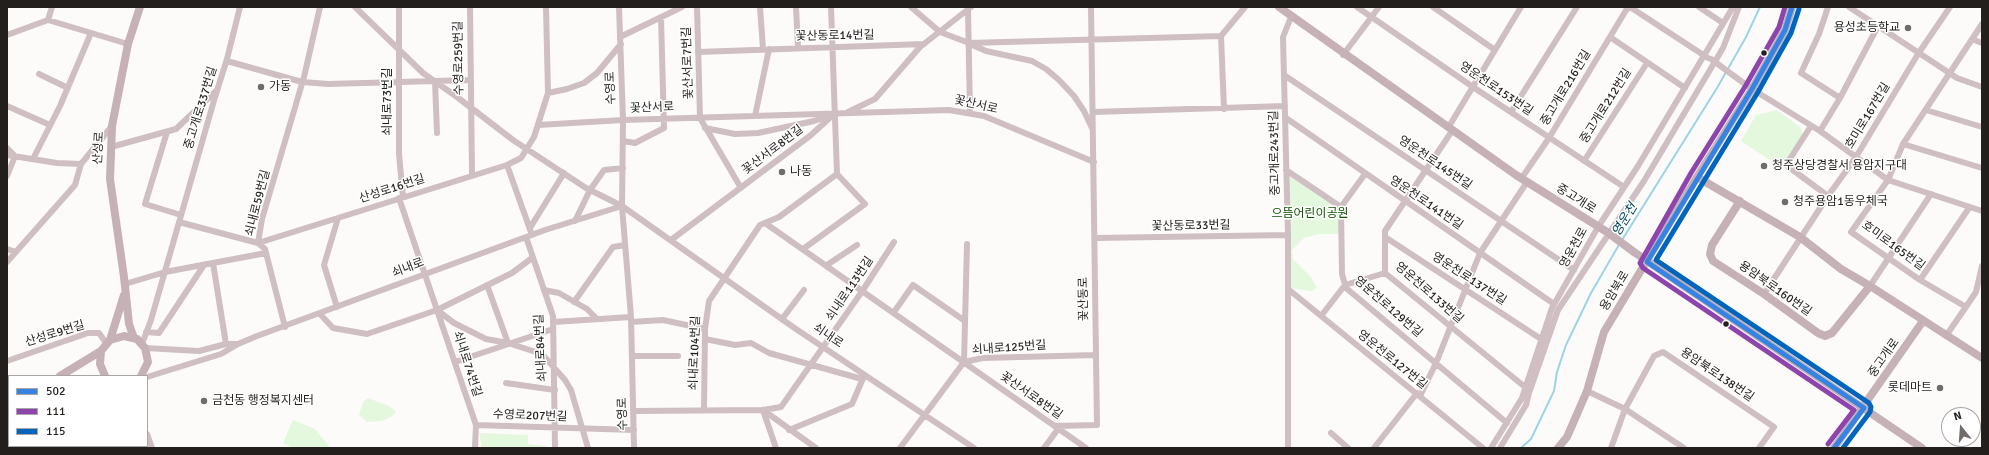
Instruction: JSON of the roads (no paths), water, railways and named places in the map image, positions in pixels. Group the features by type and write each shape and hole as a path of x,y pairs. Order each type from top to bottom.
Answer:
{"street":[{"path":"48,20 52,7"},
{"name":"산성로","path":"134,338 129,324 110,179 112,126 128,44 140,7"},
{"name":"중고개로337번길","path":"143,346 217,90 227,61 240,7"},
{"name":"쇠내로59번길","path":"285,327 265,249 258,243 262,219 302,82 320,7"},
{"path":"355,7 423,74 435,81 471,109"},
{"name":"쇠내로73번길","path":"399,7 399,154 401,198 425,274"},
{"name":"수영로259번길","path":"470,7 472,175"},
{"name":"산성로16번길","path":"258,243 507,165 522,158 526,148 534,137 548,93 546,7"},
{"name":"수영로","path":"619,7 623,120 622,206 631,319 634,448"},
{"path":"620,37 682,7"},
{"name":"꽃산서로7번길","path":"697,7 700,118"},
{"path":"755,116 766,49 760,7"},
{"path":"796,7 798,47"},
{"path":"803,249 865,204 837,174 831,7"},
{"path":"911,7 940,32 969,43 1221,36"},
{"name":"꽃산동로","path":"1057,428 1097,426 1091,7"},
{"path":"1224,109 1221,36 1245,7"},
{"name":"중고개로","path":"1279,7 1344,55 1524,181 1607,232 1647,262 1922,448"},
{"name":"영운천로153번길","path":"1357,7 1624,188"},
{"path":"1344,55 1379,7"},
{"path":"1433,7 1495,50"},
{"path":"1511,112 1577,7"},
{"path":"1629,7 1704,56 1712,59 1752,90 1820,131 1888,180 1969,208 1982,211"},
{"name":"중고개로216번길","path":"1374,448 1418,395 1436,363 1480,254 1629,7"},
{"path":"1699,7 1723,23"},
{"name":"영운천로","path":"1491,448 1522,398 1554,304 1598,227 1624,188 1733,7"},
{"path":"1500,448 1526,405 1529,392 1558,310 1644,181 1723,48 1738,7"},
{"name":"용암북로","path":"1558,448 1567,437 1587,391 1604,332 1697,177 1752,90 1785,30 1792,7"},
{"path":"1828,7 1801,73 1840,98"},
{"path":"1849,7 1950,74 1982,87"},
{"name":"호미로167번길","path":"1764,294 1800,237 1856,157 1918,54 1950,7"},
{"path":"924,44 969,8"},
{"path":"969,8 970,113"},
{"name":"영운천로133번길","path":"1517,8 1450,130 1385,231 1385,273 1525,388"},
{"path":"623,141 635,143 664,128 665,119 661,17"},
{"name":"중고개로243번길","path":"1288,448 1288,235 1283,37 1291,17"},
{"path":"7,34 48,20 128,44"},
{"name":"호미로165번길","path":"1966,307 1920,280 1851,232 1888,180 1903,144 1982,24"},
{"path":"1820,131 1840,98 1878,26"},
{"path":"33,159 68,88 92,33"},
{"path":"1610,38 1685,88"},
{"path":"1972,39 1982,43"},
{"name":"꽃산동로","path":"969,43 986,51 1032,61 1046,69 1074,96 1084,111 1093,130"},
{"path":"548,93 567,89 584,83 597,72 620,44"},
{"name":"꽃산동로14번길","path":"698,52 798,47 924,44"},
{"name":"꽃산서로","path":"845,114 875,99 924,44"},
{"path":"227,61 302,82 328,84 471,80"},
{"name":"중고개로212번길","path":"1584,161 1647,63"},
{"path":"39,74 68,88"},
{"name":"영운천로145번길","path":"1284,75 1574,270"},
{"path":"435,81 437,133"},
{"path":"111,147 176,129 217,90"},
{"path":"7,106 50,125"},
{"path":"1093,112 1285,106"},
{"name":"수영로259번길","path":"471,109 526,148 590,190 622,206"},
{"name":"꽃산서로","path":"538,125 623,120 949,110 984,116 1094,162"},
{"path":"1926,110 1982,127"},
{"name":"꽃산서로8번길","path":"705,128 735,134 767,131 814,122 834,114"},
{"name":"꽃산서로8번길","path":"700,118 741,188 811,135 834,114"},
{"name":"영운천로141번길","path":"1286,118 1554,304"},
{"path":"7,262 75,185 81,164 112,126"},
{"path":"1811,126 1786,165 1828,196"},
{"path":"167,132 145,204 180,218 258,243"},
{"path":"1903,144 1982,168"},
{"path":"7,148 15,156"},
{"path":"7,155 81,164"},
{"path":"7,176 15,156"},
{"path":"507,165 532,235"},
{"path":"575,221 590,190 604,170 623,168"},
{"path":"1286,170 1341,207 1365,174"},
{"path":"530,228 564,173"},
{"name":"쇠내로104번길","path":"704,410 705,329 709,301 760,225 779,217 837,174"},
{"path":"1697,177 1800,237 1841,269 1982,358"},
{"path":"671,240 741,188"},
{"path":"1870,286 1931,194"},
{"name":"용암북로160번길","path":"1740,201 1712,244 1710,254 1713,261 1764,294 1818,333 1825,336 1832,333 1870,286"},
{"name":"쇠내로","path":"148,377 221,354 238,344 425,274 532,235 622,206 824,347 863,377 925,414 974,448"},
{"name":"영운천로129번길","path":"1341,207 1342,274 1346,288 1507,423"},
{"path":"1920,280 1969,208"},
{"path":"337,307 324,265 338,218"},
{"name":"꽃산서로8번길","path":"766,223 1086,448"},
{"name":"꽃산동로33번길","path":"1095,238 1288,235"},
{"name":"영운천로137번길","path":"1385,236 1541,339"},
{"name":"쇠내로84번길","path":"526,238 553,316 555,448"},
{"name":"쇠내로113번길","path":"634,410 763,410 781,406 824,347 894,242"},
{"path":"964,362 967,244"},
{"path":"574,302 613,247 626,245"},
{"path":"827,265 856,245"},
{"path":"7,249 16,252"},
{"path":"62,375 101,351 108,341 125,288 164,272 266,253"},
{"path":"320,314 333,328 367,334 437,310 512,273 532,258"},
{"path":"212,263 226,344"},
{"path":"146,332 159,333 204,264"},
{"path":"1946,336 1976,292 1982,266"},
{"path":"1322,316 1345,285 1385,273"},
{"name":"쇠내로74번길","path":"425,274 476,425"},
{"path":"487,285 508,343"},
{"path":"894,312 913,285 965,321"},
{"name":"영운천로127번길","path":"1288,289 1483,448"},
{"path":"544,290 559,293 587,309 597,319"},
{"path":"782,319 804,290"},
{"name":"수영로207번길","path":"437,310 454,323 486,339 508,343 542,354 571,390 588,448"},
{"path":"455,362 553,325 597,319 663,320 705,329"},
{"name":"중고개로","path":"1864,408 1923,321"},
{"name":"산성로9번길","path":"7,361 88,334 99,333 108,341"},
{"path":"108,341 124,336 134,338 143,346 148,362 142,375"},
{"path":"705,339 735,345 750,343 769,353 811,365 863,377 852,404 789,430"},
{"path":"143,346 199,351 226,344 238,344"},
{"path":"101,351 100,364 105,375"},
{"name":"용암북로138번길","path":"1611,448 1625,409 1654,356 1663,352 1774,427 1759,448"},
{"name":"쇠내로125번길","path":"900,448 964,362 983,358 1096,355"},
{"path":"632,356 678,356"},
{"name":"쇠내로84번길","path":"506,382 555,390"},
{"path":"1587,391 1625,409 1684,448"},
{"path":"1834,448 1864,408"},
{"path":"763,410 816,448"},
{"path":"763,410 776,448"},
{"path":"475,448 476,425"},
{"name":"수영로207번길","path":"476,425 634,430"},
{"path":"1044,448 1057,428"},
{"path":"1331,432 1348,448"},
{"path":"148,437 152,448"}],"waterway":[{"name":"영운천","path":"1622,240 1717,88 1746,37 1760,7"},
{"name":"영운천","path":"1521,448 1531,439 1554,391 1557,372 1566,345 1591,293 1620,243"}],"place":[{"name":"용성초등학교","path":"1908,28"},
{"name":"가동","path":"261,87"},
{"name":"청주상당경찰서 용암지구대","path":"1764,166"},
{"name":"나동","path":"782,172"},
{"name":"청주용암1동우체국","path":"1785,202"},
{"name":"롯데마트","path":"1940,388"},
{"name":"금천동 행정복지센터","path":"204,401"}],"park label":[{"name":"으뜸어린이공원","path":"1310,214"}]}
